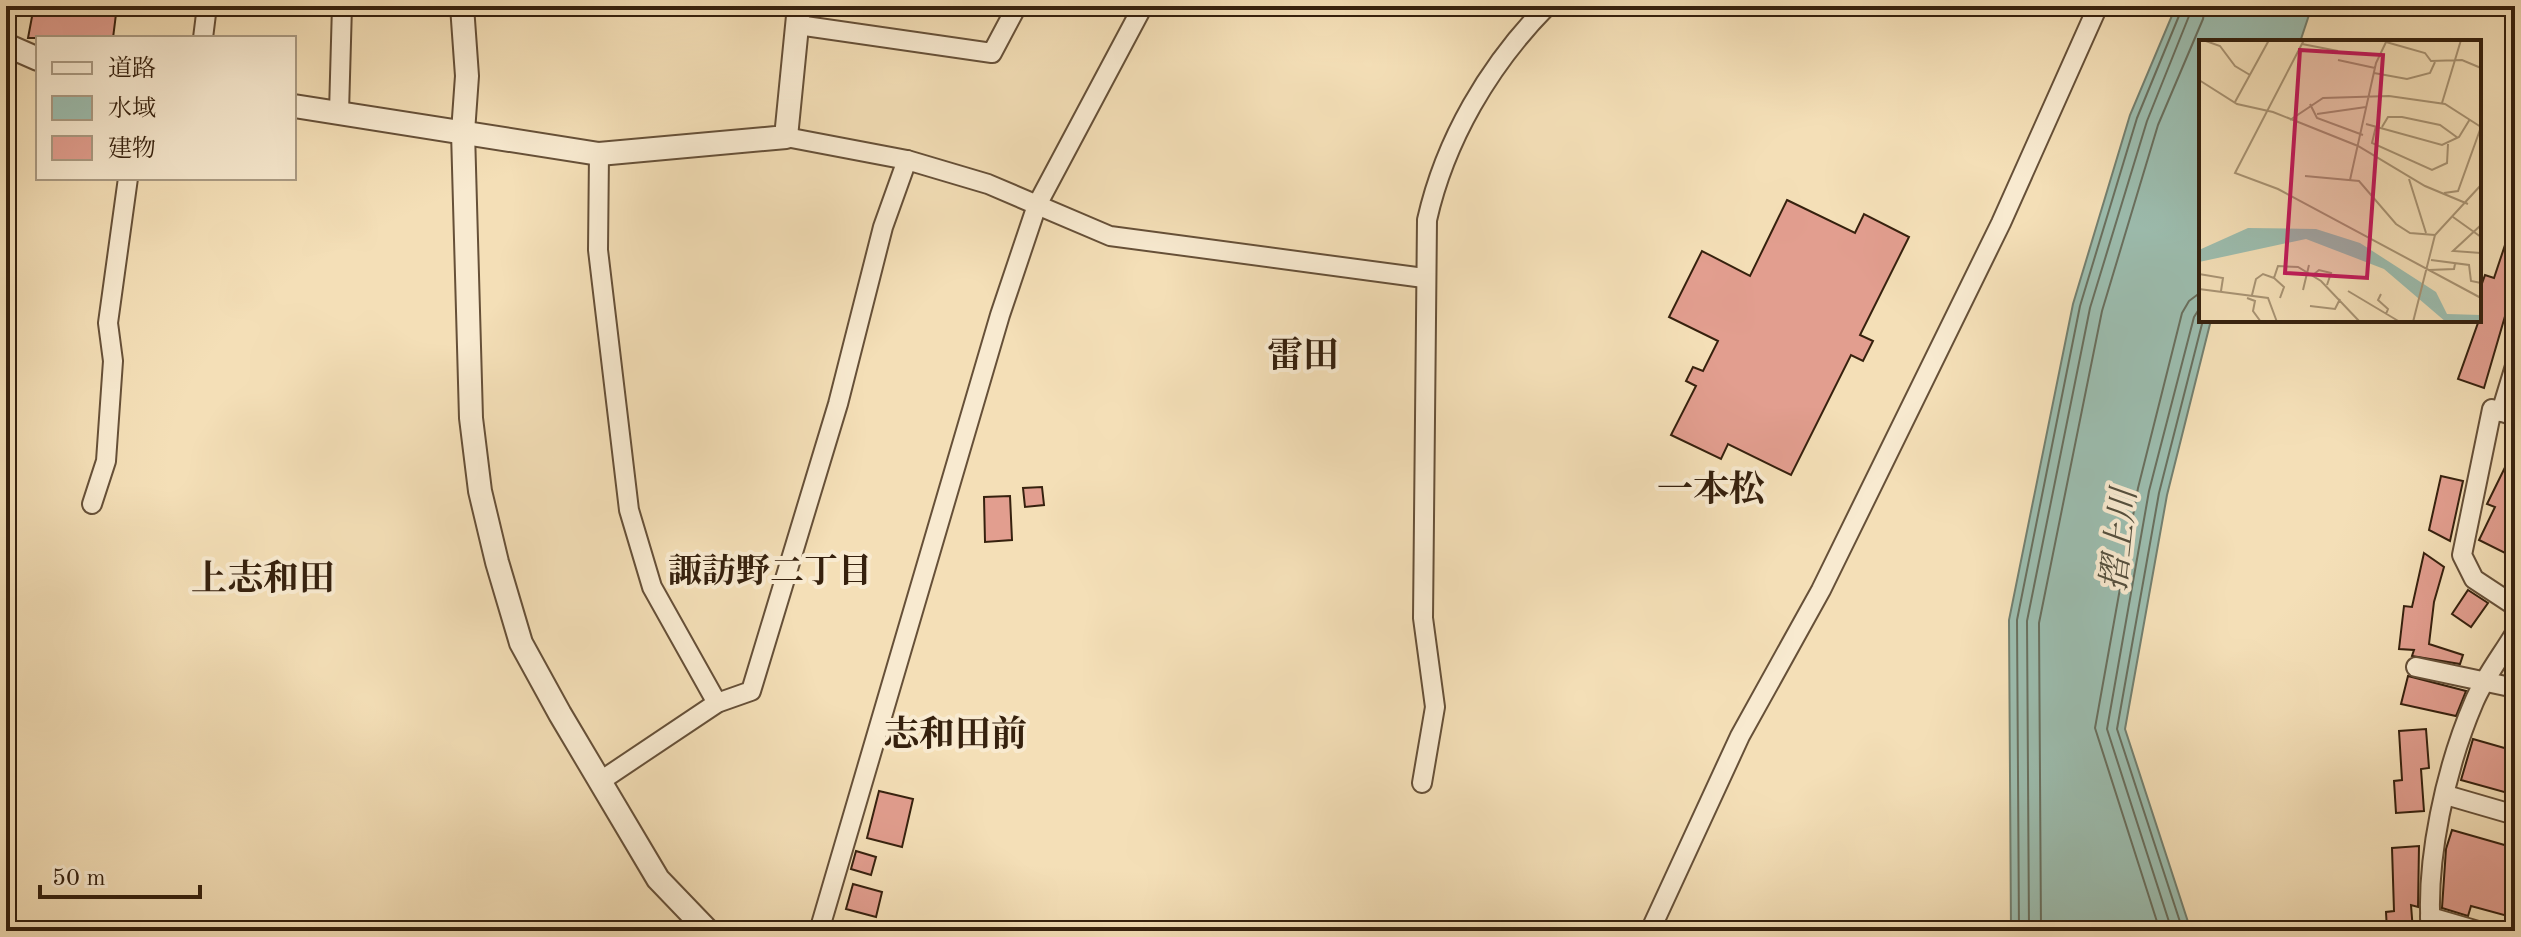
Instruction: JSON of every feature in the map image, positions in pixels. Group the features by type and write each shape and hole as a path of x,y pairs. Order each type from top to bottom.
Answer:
{"street":[{"path":"203,36 207,6"},
{"path":"339,112 342,6"},
{"path":"462,6 467,76 463,132 471,418 480,491 521,643 658,879 708,931"},
{"path":"786,137 799,15 992,53 1017,6"},
{"path":"819,931 1000,315 1037,205 1143,6"},
{"path":"1422,783 1435,707 1423,618 1424,278 1427,220 1434,191 1457,131 1508,50 1547,6"},
{"path":"1650,931 1740,736 1821,590 1987,251 2098,6"},
{"path":"6,45 36,58"},
{"path":"296,106 599,154 786,137 907,160 988,184 1110,236 1424,278"},
{"path":"599,154 598,250 629,510 652,587 717,703"},
{"path":"599,782 717,703 751,691 838,404 883,227 907,160"},
{"path":"92,504 106,461 113,361 108,323 128,180"},
{"path":"2515,366 2508,414 2492,409 2462,555 2474,579 2515,606"},
{"path":"2478,931 2431,924 2430,879 2446,795 2463,732 2484,683 2515,633"},
{"path":"2416,667 2515,688"},
{"path":"2446,795 2515,815"}],"water":[{"name":"摺上川","path":"2176,6 2312,6 2301,40 2199,40 2199,322 2210,322 2167,495 2125,729 2191,931 2011,931 2009,620 2073,304 2130,115"}],"building":[{"path":"34,6 117,6 113,36 28,38"},
{"path":"1787,200 1855,233 1864,214 1909,237 1860,335 1873,341 1863,361 1851,355 1791,475 1728,444 1721,459 1671,435 1696,386 1686,381 1693,367 1703,371 1718,341 1669,317 1702,251 1750,276"},
{"path":"2512,224 2515,225 2515,282 2484,388 2458,379 2478,322 2481,322 2481,286 2485,275 2494,278"},
{"path":"2515,447 2515,558 2479,540 2495,507 2487,504"},
{"path":"2441,476 2463,481 2450,541 2429,530"},
{"path":"1042,487 1044,505 1025,507 1023,488"},
{"path":"1010,496 1012,540 985,542 984,497"},
{"path":"2424,553 2444,567 2434,602 2429,644 2463,655 2460,664 2412,656 2414,650 2399,649 2404,606 2412,607"},
{"path":"2468,590 2488,603 2471,627 2452,614"},
{"path":"2408,676 2466,691 2456,716 2401,704"},
{"path":"2426,729 2429,768 2421,769 2424,811 2396,813 2394,781 2402,780 2399,731"},
{"path":"2473,739 2515,751 2515,795 2461,780"},
{"path":"879,791 913,799 902,847 867,838"},
{"path":"2452,830 2515,848 2508,889 2515,891 2515,918 2471,906 2468,916 2442,908 2446,849"},
{"path":"2419,846 2418,907 2411,905 2413,931 2387,931 2386,912 2394,911 2392,848"},
{"path":"856,851 876,857 871,875 851,869"},
{"path":"853,884 882,892 876,917 846,909"}],"district":[{"name":"雷田","path":"1303,358"},
{"name":"一本松","path":"1711,492"},
{"name":"諏訪野二丁目","path":"770,573"},
{"name":"上志和田","path":"263,581"},
{"name":"志和田前","path":"955,737"}]}
